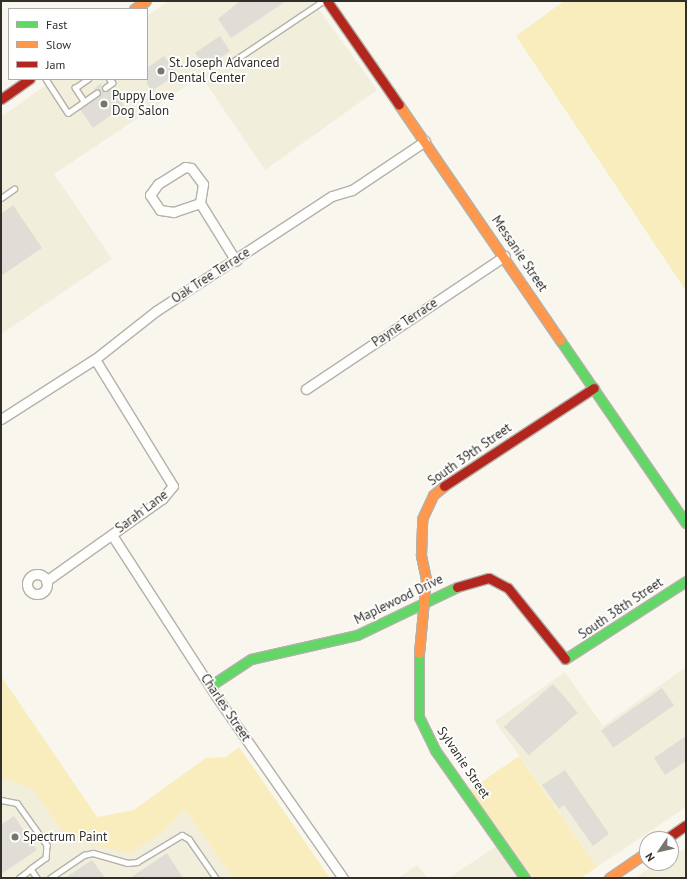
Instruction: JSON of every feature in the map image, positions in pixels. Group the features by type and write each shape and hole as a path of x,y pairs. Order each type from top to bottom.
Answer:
{"street":[{"path":"136,8 146,1"},
{"name":"Messanie Street","path":"327,1 505,256 686,523"},
{"path":"1,99 29,80"},
{"name":"Oak Tree Terrace","path":"1,419 94,359 156,311 332,196 352,190 425,141"},
{"path":"200,203 166,212 150,195 158,184 185,167 191,168 203,184 200,203 236,260"},
{"name":"Payne Terrace","path":"306,389 505,256"},
{"name":"Sarah Lane","path":"46,580 162,499 173,486 94,359"},
{"name":"South 39th Street","path":"424,602 426,579 420,538 425,508 433,495 594,388"},
{"name":"Charles Street","path":"112,535 210,686 343,878"},
{"name":"Maplewood Drive","path":"210,686 251,659 357,635 466,583 489,578 508,588 529,610 557,652 564,659 570,660"},
{"name":"South 38th Street","path":"570,660 686,581"},
{"name":"Sylvanie Street","path":"424,602 417,676 419,716 435,750 525,878"},
{"path":"609,878 639,857"}],"lane":[{"path":"235,60 323,1"},
{"path":"47,80 68,112 97,93"},
{"path":"84,102 75,88 87,80"},
{"path":"105,88 112,83 110,80"},
{"path":"1,198 14,190"},
{"path":"1,800 17,803 47,845 46,858 19,878"},
{"path":"50,878 84,855 92,854 127,863 137,862 182,835 190,839 216,878"},
{"path":"31,869 37,878"}],"shaded area":[{"path":"169,1 313,1 377,90 265,170 201,76 54,174 112,259 1,334 1,117 54,80 148,80 148,15"},
{"path":"564,1 686,1 686,291 516,36"},
{"path":"686,667 686,807 650,831 639,831 639,839 597,867 495,721 565,672 603,726"},
{"path":"1,676 97,817 134,810 206,758 226,757 239,747 330,878 233,878 185,809 164,831 130,853 69,840 32,789 1,778"},
{"path":"519,756 597,867 581,878 533,878 470,790"},
{"path":"1,778 32,789 69,840 164,831 185,809 233,878 1,878"},
{"path":"498,845 518,878 449,878"},
{"path":"686,849 686,878 635,878 645,871 679,871 679,851"},
{"path":"417,865 428,878 399,878"}],"building":[{"path":"240,1 286,1 231,38 218,19"},
{"path":"220,36 230,51 205,68 195,53"},
{"name":"St. Joseph Advanced Dental Center","path":"164,56 177,74 152,91 147,84 148,67"},
{"name":"Puppy Love Dog Salon","path":"101,83 102,90 112,88 124,106 93,128 80,109 100,95 94,89"},
{"path":"13,205 42,248 1,276 1,214"},
{"path":"553,684 578,713 529,755 504,727"},
{"path":"662,688 674,705 613,748 601,730"},
{"path":"686,736 686,761 665,775 654,758"},
{"path":"565,770 609,834 593,846 564,805 559,809 542,785"},
{"name":"Spectrum Paint","path":"14,816 37,850 1,874 1,825"},
{"path":"167,853 183,878 130,878"},
{"path":"92,860 105,878 65,878"}],"traffic: fast":[{"path":"560,340 686,523"},
{"path":"565,659 686,581"},
{"path":"210,686 251,659 357,635 457,587"},
{"path":"419,653 419,717 435,750 525,878"}],"traffic: slow":[{"path":"136,8 146,1"},
{"path":"399,105 560,340"},
{"path":"419,653 426,579 421,555 422,519 433,495 444,486"},
{"path":"609,878 639,857"}],"traffic: jam":[{"path":"327,1 399,105"},
{"path":"1,99 29,80"},
{"path":"444,486 594,388"},
{"path":"457,587 489,578 508,588 565,659"},
{"path":"677,831 686,825"}],"place":[{"name":"St. Joseph Advanced Dental Center","path":"161,71"},
{"name":"Puppy Love Dog Salon","path":"104,104"},
{"name":"Spectrum Paint","path":"15,837"}]}
